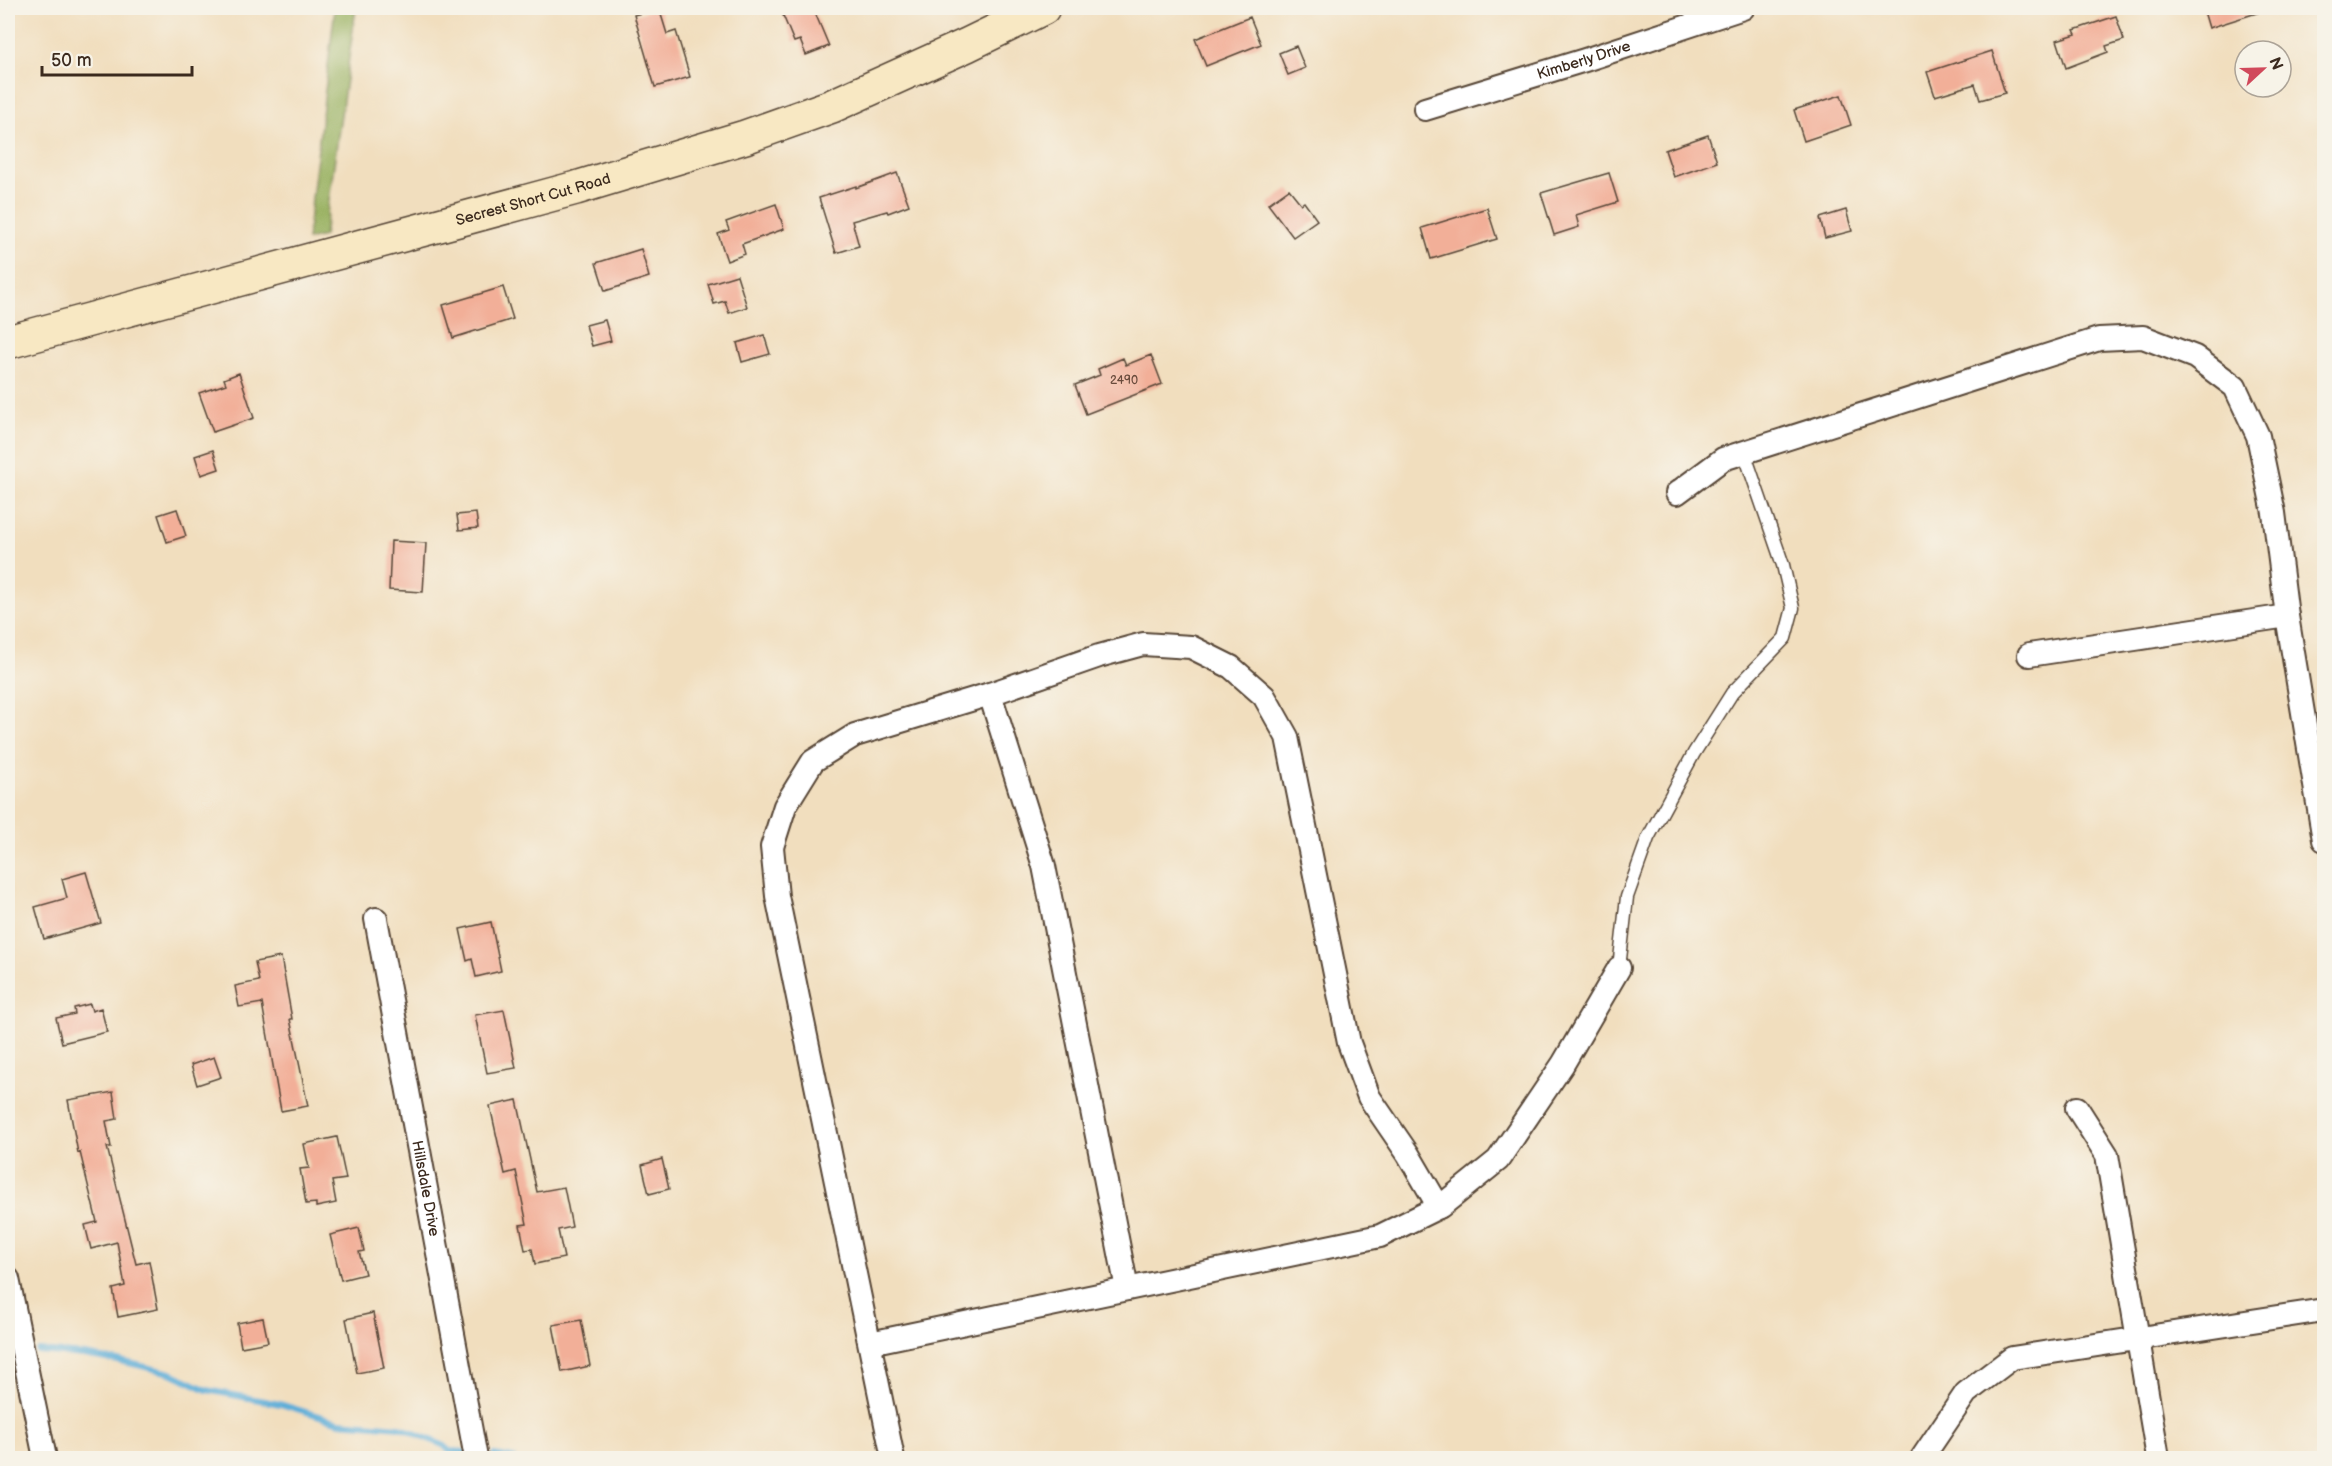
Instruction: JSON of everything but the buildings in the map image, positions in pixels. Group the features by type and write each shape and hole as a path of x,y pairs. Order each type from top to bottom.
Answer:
{"main road":[{"name":"Secrest Short Cut Road","path":"8,342 576,188 745,137 832,106 1043,8"}],"street":[{"name":"Kimberly Drive","path":"1425,109 1585,60 1705,13 1743,8"},
{"path":"1677,493 1723,459 2098,339 2143,337 2195,357 2235,387 2258,436 2274,513 2287,616 2325,840"},
{"path":"2029,655 2287,616"},
{"path":"893,1458 777,896 772,847 785,806 813,761 855,735 990,694 1099,656 1143,644 1191,647 1231,668 1264,696 1287,737 1349,1043 1369,1097 1408,1154 1439,1207"},
{"path":"990,694 1044,866 1127,1289"},
{"name":"Hillsdale Drive","path":"376,919 476,1458"},
{"path":"870,1343 1380,1236 1439,1207 1498,1160 1563,1064 1619,968"},
{"path":"2077,1108 2107,1155 2158,1458"},
{"path":"8,1279 45,1458"},
{"path":"1922,1458 1966,1393 2012,1358 2325,1310"}],"lane":[{"path":"1619,968 1627,897 1648,838 1694,753 1732,693 1785,638 1792,609 1783,565 1744,452"}],"green space":[{"path":"335,8 356,8 324,236 307,240"}],"waterway":[{"path":"38,1351 84,1355 129,1363 171,1373 207,1390 280,1404 339,1422 400,1427 445,1446 449,1451 467,1452"},
{"path":"494,1455 513,1458"}]}
